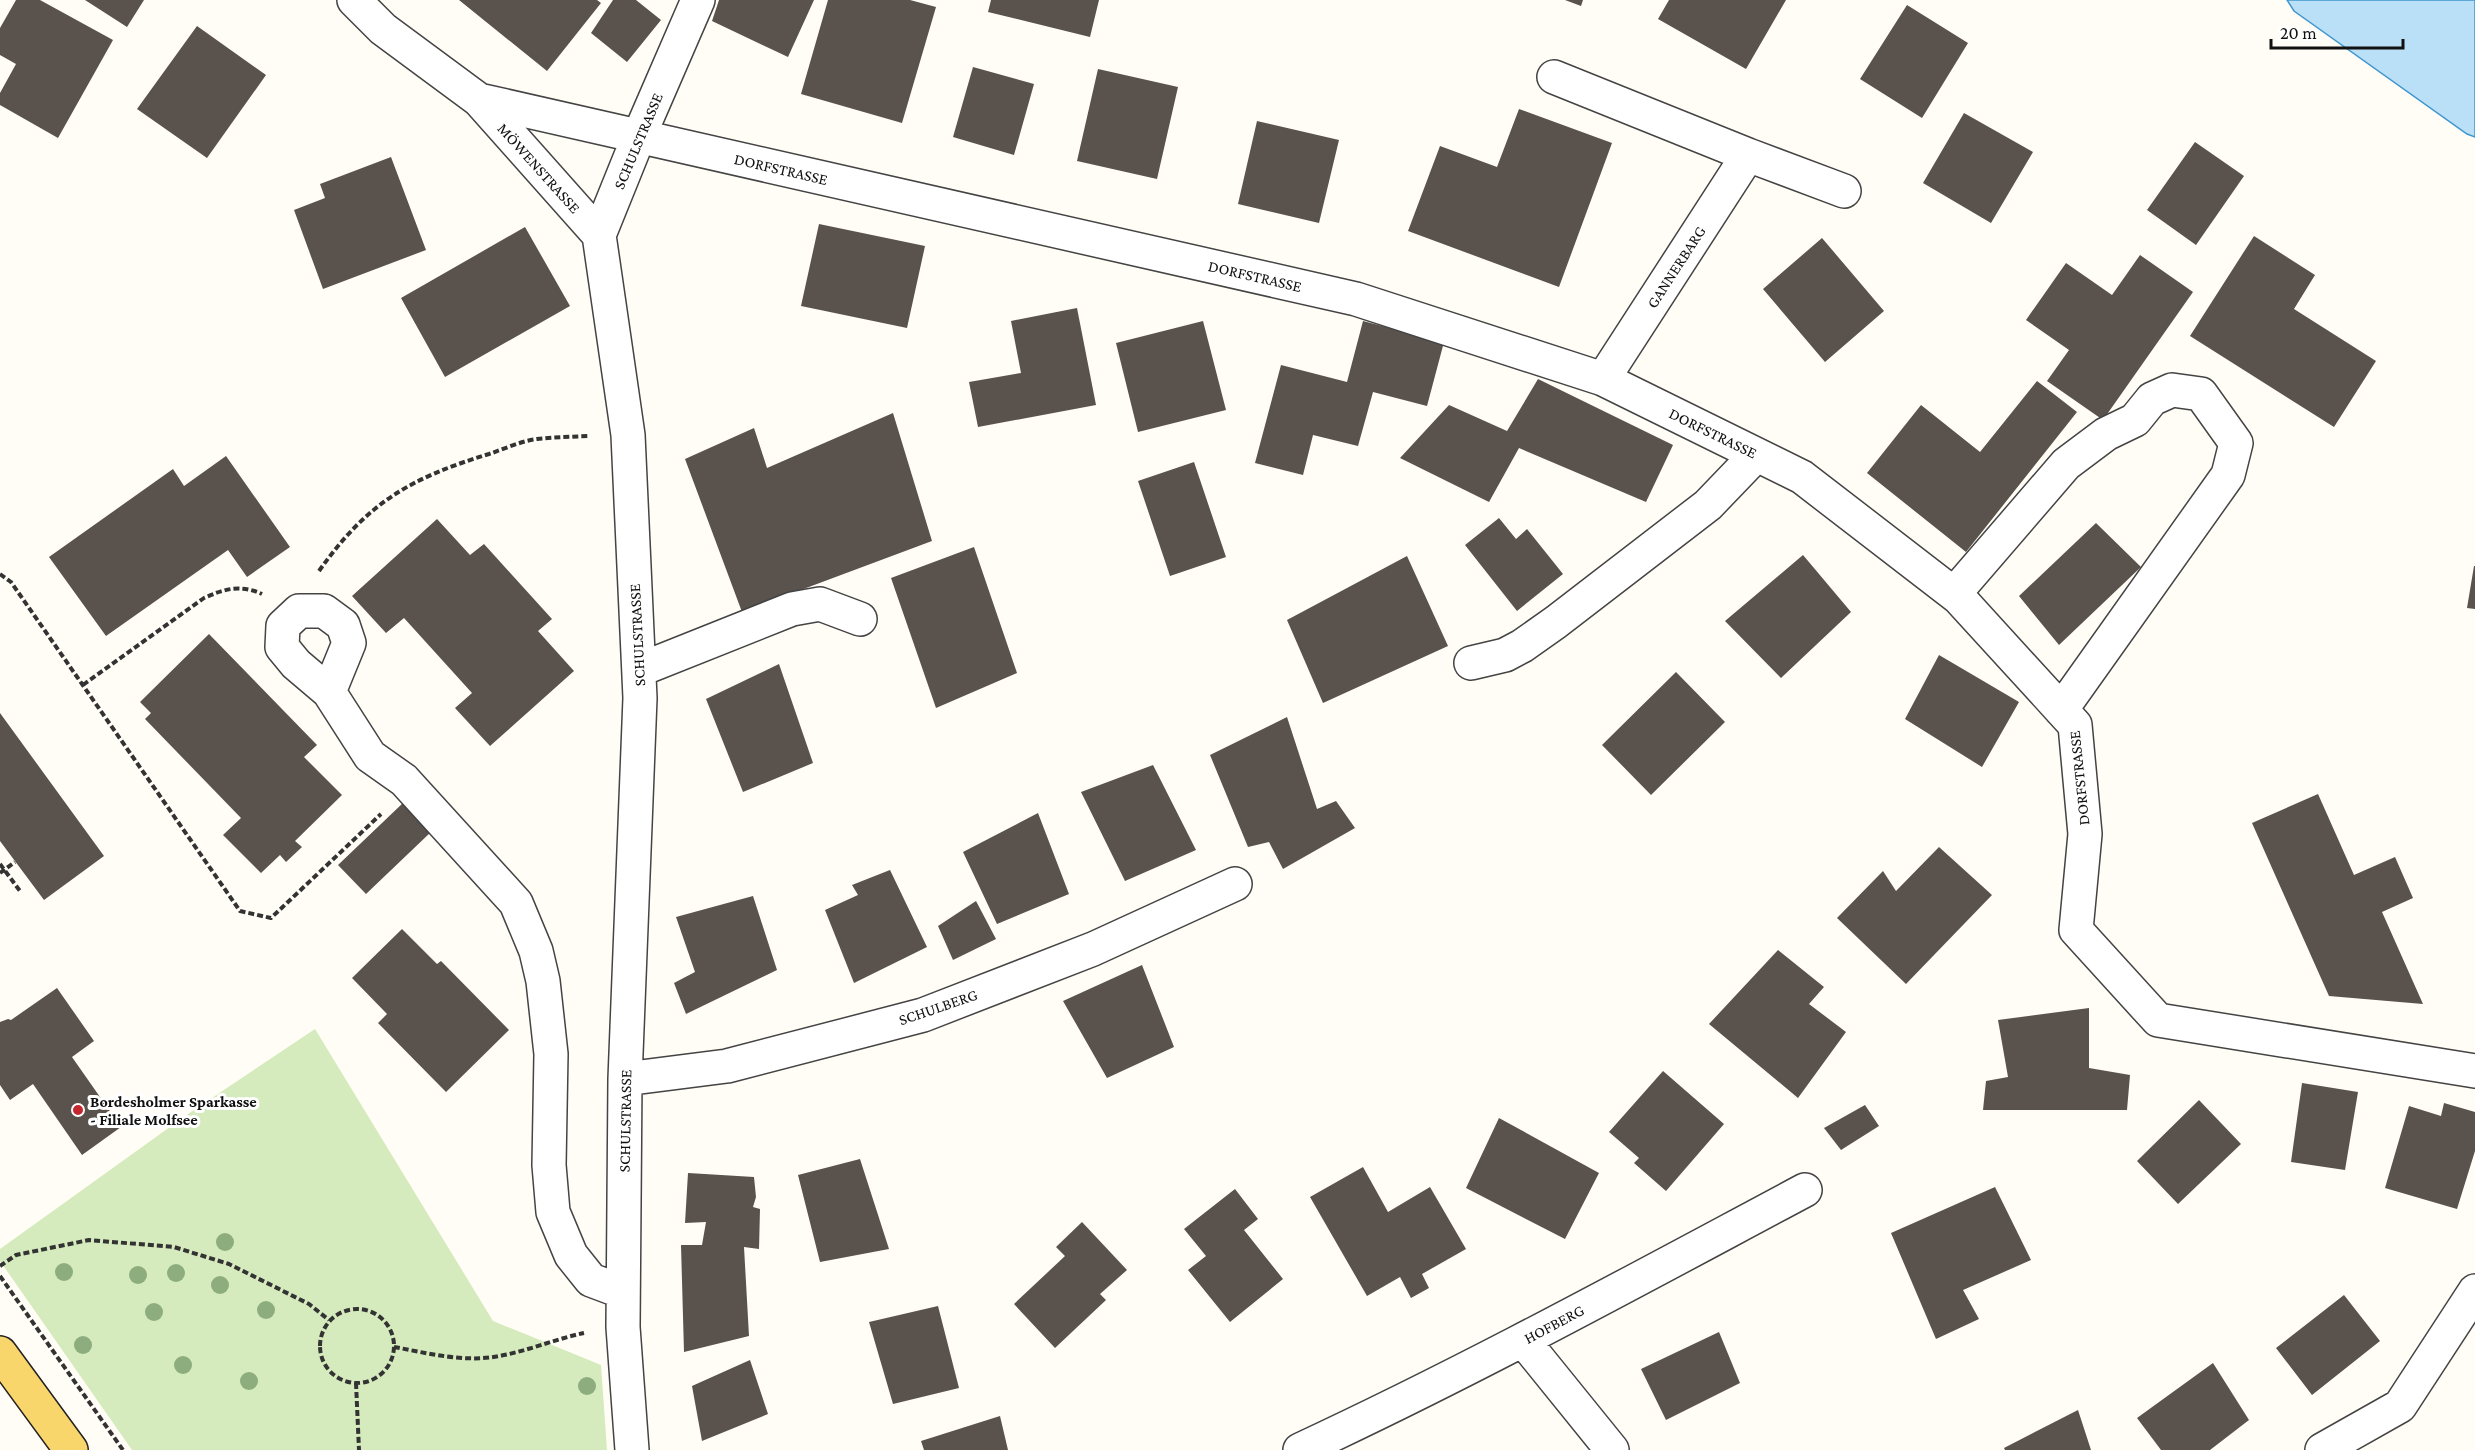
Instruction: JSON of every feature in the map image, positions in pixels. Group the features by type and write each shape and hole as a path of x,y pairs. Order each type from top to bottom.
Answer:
{"main road":[{"path":"0,1353 71,1450"}],"street":[{"name":"MÖWENSTRASSE","path":"354,0 383,28 479,100 599,235"},
{"name":"SCHULSTRASSE","path":"632,1450 623,1327 624,1079 640,698 628,435 599,235 698,0"},
{"path":"1554,77 1844,191"},
{"name":"MÖWENSTRASSE","path":"479,100 639,136"},
{"name":"DORFSTRASSE","path":"639,136 1356,299 1603,379 1802,477 1954,594 2075,725 2085,834 2076,930 2158,1020 2475,1071"},
{"name":"GANNERBARG","path":"1603,379 1748,155"},
{"path":"1954,594 2066,464 2106,434 2135,420 2152,399 2172,390 2201,394 2236,443 2228,475 2061,710"},
{"path":"1471,663 1505,655 1531,640 1708,505 1756,455"},
{"path":"639,670 792,609 820,604 860,619"},
{"path":"330,692 349,643 343,625 324,611 299,611 283,626 282,647 296,664 330,692 370,756 410,787 516,903 536,951 543,981 551,1054 549,1166 553,1212 571,1255 591,1280 623,1292"},
{"name":"SCHULBERG","path":"624,1079 727,1066 923,1016 1093,949 1235,884"},
{"name":"HOFBERG","path":"1300,1450 1390,1408 1523,1340 1805,1190"},
{"path":"2322,1450 2400,1406 2475,1291"},
{"path":"1523,1340 1612,1450"}],"path":[{"path":"83,685 204,598 221,590 237,587 253,590 299,611 312,581 329,556 371,511 397,491 431,473 535,439 628,435"},
{"path":"0,574 11,582 240,911 271,918 410,787"},
{"path":"2,871 15,862"},
{"path":"0,864 2,871 20,891"},
{"path":"0,1266 16,1255 89,1240 174,1247 229,1264 309,1304 329,1320"},
{"path":"0,1276 123,1450"},
{"path":"352,1309 371,1312 386,1323 392,1334 394,1347 386,1369 378,1377 356,1383 344,1381 333,1375 325,1366 320,1355 319,1342 329,1320 340,1312 352,1309"},
{"path":"394,1347 456,1358 498,1357 560,1338 623,1327"},
{"path":"356,1383 359,1450"}],"green space":[{"path":"315,1029 493,1321 601,1365 607,1450 132,1450 0,1261 0,1249 188,1114"}],"water":[{"path":"2287,0 2475,0 2475,137 2467,134 2294,11"}],"building":[{"path":"16,0 40,0 113,40 58,138 0,105 0,93 16,64 0,55 0,28"},
{"path":"85,0 144,0 127,27"},
{"path":"459,0 597,0 601,3 547,71"},
{"path":"613,0 636,0 661,20 627,62 591,33"},
{"path":"719,0 814,0 788,57 712,21"},
{"path":"828,0 910,0 936,7 902,123 801,94"},
{"path":"991,0 1099,0 1090,37 988,12"},
{"path":"1565,0 1583,0 1581,6"},
{"path":"1669,0 1786,0 1746,69 1658,19"},
{"path":"1907,5 1968,43 1922,118 1860,79"},
{"path":"197,26 266,75 207,158 137,109"},
{"path":"973,67 1034,84 1014,155 953,137"},
{"path":"1098,69 1178,87 1157,179 1077,161"},
{"path":"1519,109 1612,143 1559,287 1408,231 1440,146 1497,167"},
{"path":"1964,113 2033,152 1991,223 1923,183"},
{"path":"1257,121 1339,140 1319,223 1238,204"},
{"path":"2195,142 2244,176 2196,245 2147,210"},
{"path":"391,157 426,250 323,289 294,210 325,198 320,184"},
{"path":"819,224 925,246 907,328 801,306"},
{"path":"525,227 570,306 445,377 401,298"},
{"path":"2254,236 2315,275 2294,309 2376,361 2334,427 2190,336"},
{"path":"1822,238 1884,311 1825,362 1763,289"},
{"path":"2140,255 2193,292 2103,420 2047,381 2069,350 2026,320 2066,263 2112,295"},
{"path":"1077,308 1096,405 978,427 969,382 1021,373 1011,321"},
{"path":"1203,321 1226,410 1138,432 1116,343"},
{"path":"1363,321 1444,342 1427,406 1373,392 1358,446 1313,435 1303,475 1255,463 1281,365 1347,382"},
{"path":"1538,379 1673,445 1646,502 1519,448 1489,502 1400,458 1449,405 1507,431"},
{"path":"2037,381 2077,412 1966,552 1867,473 1921,405 1980,452"},
{"path":"893,413 932,541 742,612 685,459 754,428 767,468"},
{"path":"226,456 290,547 247,577 228,550 106,636 49,557 173,469 184,486"},
{"path":"1194,462 1226,557 1170,576 1138,481"},
{"path":"1499,518 1516,539 1527,529 1563,574 1517,611 1465,545"},
{"path":"437,519 470,555 484,544 552,619 538,631 574,671 490,746 455,708 472,693 404,618 386,633 352,596"},
{"path":"2096,523 2141,567 2059,645 2019,596"},
{"path":"974,547 1017,673 936,708 891,578"},
{"path":"1803,555 1851,612 1781,678 1725,621"},
{"path":"1407,556 1448,646 1323,703 1287,620"},
{"path":"2475,566 2475,609 2467,608"},
{"path":"209,634 317,745 304,757 342,795 295,841 302,847 286,862 280,855 261,873 223,835 241,818 145,719 151,713 140,702"},
{"path":"1939,655 2019,702 1982,767 1905,719"},
{"path":"779,664 813,763 743,792 706,699"},
{"path":"1676,672 1725,722 1651,795 1602,745"},
{"path":"0,713 104,856 44,900 0,841"},
{"path":"1287,717 1317,809 1336,801 1355,828 1283,869 1269,842 1248,847 1210,755"},
{"path":"1153,765 1196,850 1125,881 1081,792"},
{"path":"2318,794 2354,875 2395,857 2413,898 2382,912 2423,1004 2329,996 2252,823"},
{"path":"404,802 432,831 366,894 338,865"},
{"path":"1038,813 1069,894 997,924 963,852"},
{"path":"1939,847 1992,895 1906,984 1837,918 1883,871 1896,891"},
{"path":"890,870 927,947 854,983 825,910 858,895 852,885"},
{"path":"753,896 777,970 686,1014 674,983 695,972 676,917"},
{"path":"976,901 996,939 953,960 938,926"},
{"path":"402,929 437,964 441,961 509,1030 446,1092 378,1023 387,1014 352,978"},
{"path":"1778,950 1824,987 1809,1004 1846,1032 1798,1098 1709,1024"},
{"path":"1142,965 1174,1047 1107,1078 1063,1001"},
{"path":"57,988 94,1041 72,1057 121,1127 82,1155 33,1084 10,1100 0,1085 0,1022 11,1020"},
{"path":"2089,1008 2089,1068 2130,1075 2127,1110 1983,1110 1986,1081 2008,1077 1998,1020"},
{"path":"1663,1071 1724,1124 1666,1191 1634,1163 1639,1158 1609,1132"},
{"path":"2302,1083 2358,1092 2345,1170 2291,1162"},
{"path":"2199,1100 2241,1144 2178,1204 2137,1161"},
{"path":"2444,1103 2475,1112 2475,1151 2457,1209 2385,1188 2409,1106 2441,1116"},
{"path":"1865,1105 1879,1126 1841,1150 1824,1128"},
{"path":"1499,1118 1599,1173 1565,1239 1466,1188"},
{"path":"860,1159 889,1249 820,1262 798,1175"},
{"path":"1363,1167 1388,1212 1430,1187 1466,1249 1422,1274 1429,1288 1411,1298 1400,1277 1367,1296 1310,1197"},
{"path":"688,1173 754,1177 756,1197 753,1207 760,1209 759,1249 744,1247 749,1336 684,1352 681,1245 702,1245 706,1222 685,1223"},
{"path":"1995,1187 2031,1260 1963,1290 1979,1319 1936,1339 1891,1233"},
{"path":"1235,1189 1258,1219 1244,1230 1283,1279 1230,1322 1188,1270 1206,1256 1184,1229"},
{"path":"1082,1222 1127,1270 1100,1294 1106,1300 1055,1348 1014,1304 1065,1256 1056,1247"},
{"path":"2344,1295 2380,1341 2312,1395 2276,1348"},
{"path":"938,1306 959,1388 893,1404 869,1322"},
{"path":"1719,1332 1740,1383 1666,1420 1641,1369"},
{"path":"750,1360 768,1414 702,1441 692,1386"},
{"path":"2213,1363 2249,1420 2210,1450 2161,1450 2137,1418"},
{"path":"2078,1410 2091,1450 2005,1450 2004,1448"},
{"path":"1000,1416 1008,1450 924,1450 921,1441"}],"place":[{"name":"Bordesholmer Sparkasse - Filiale Molfsee","path":"78,1110"}]}
